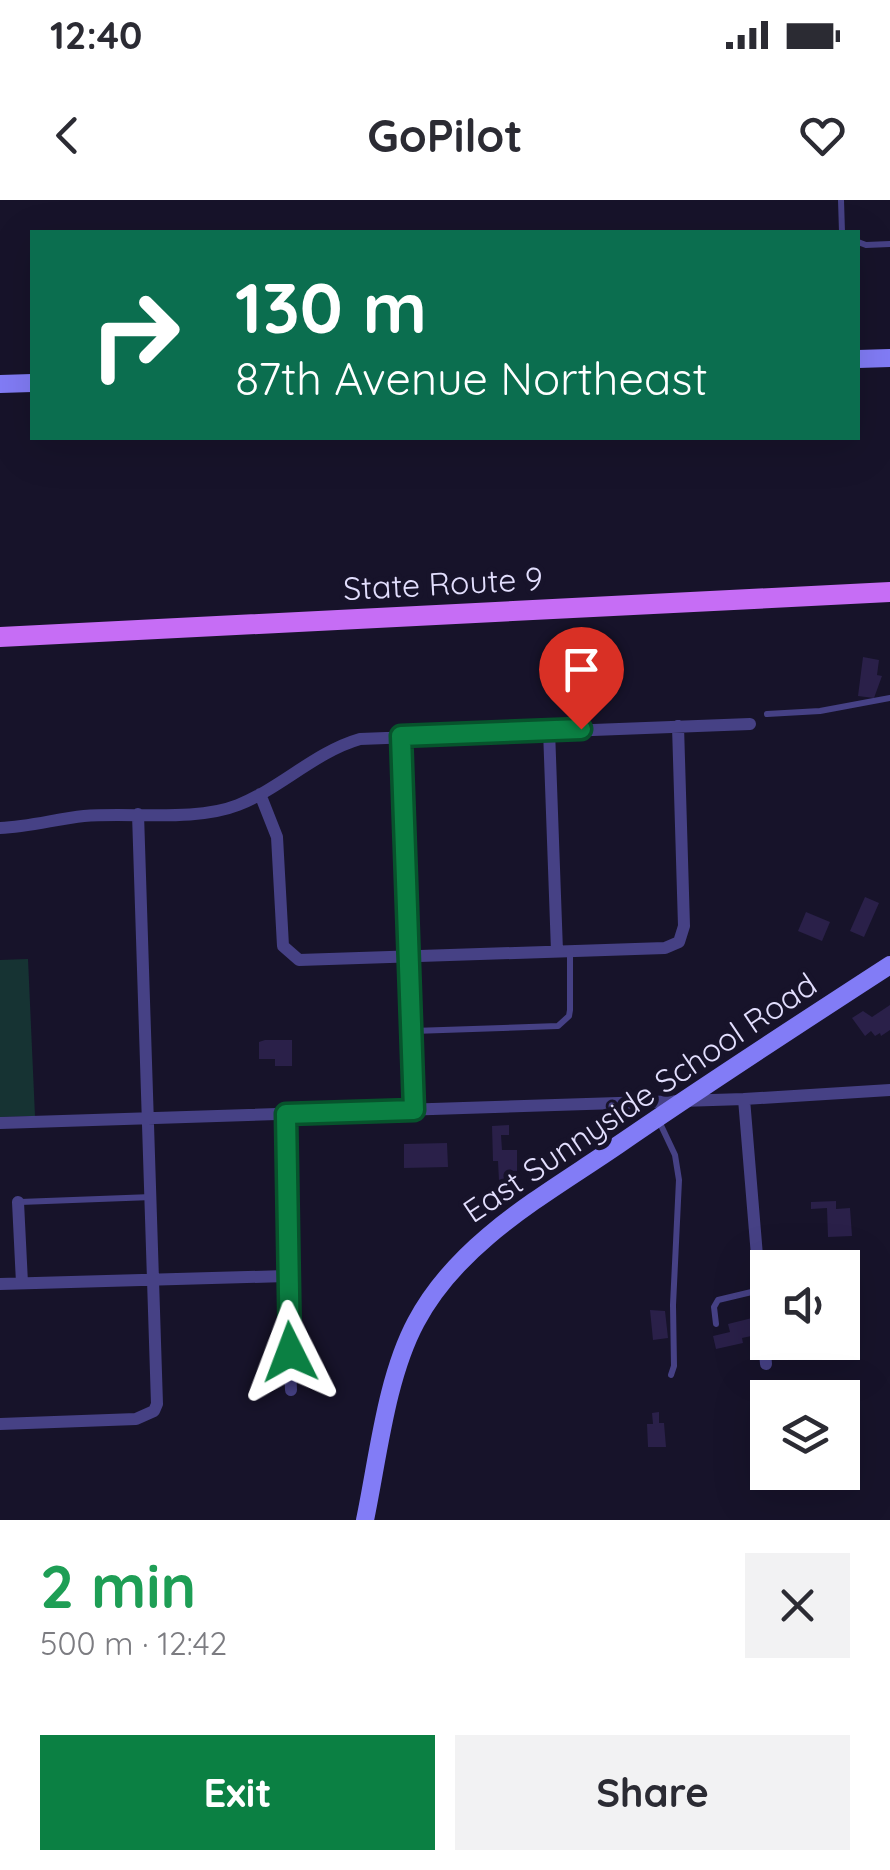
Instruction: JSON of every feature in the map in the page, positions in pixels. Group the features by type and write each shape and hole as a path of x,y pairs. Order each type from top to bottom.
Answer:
{"main road":[{"name":"State Route 9","path":"0,637 890,592"}],"street":[{"path":"860,359 890,358"},
{"path":"0,384 30,384"},
{"path":"0,828 25,828 84,816 217,811 242,804 344,743 360,739 750,724"},
{"path":"260,794 277,837 283,946 298,960 664,948 679,942 684,926 678,726"},
{"path":"548,730 564,951"},
{"path":"401,736 414,1110"},
{"path":"0,1424 136,1419 154,1411 159,1396 138,814"},
{"name":"East Sunnyside School Road","path":"365,1520 403,1352 430,1299 462,1259 488,1236 684,1100 890,964"},
{"path":"0,1123 744,1099 890,1090"},
{"path":"744,1099 757,1250"},
{"path":"286,1114 291,1390"},
{"path":"18,1202 22,1283"},
{"path":"0,1284 286,1276"},
{"path":"766,1360 766,1364"}],"lane":[{"path":"841,200 842,230"},
{"path":"860,242 890,244"},
{"path":"767,714 820,711 890,698"},
{"path":"412,1031 558,1026 570,1010 564,951"},
{"path":"658,1118 675,1155 679,1180 671,1375"},
{"path":"18,1202 152,1198"},
{"path":"716,1324 714,1307 718,1300 750,1292"}],"green space":[{"path":"28,959 35,1116 0,1117 0,960"}],"building":[{"path":"863,657 879,660 877,675 882,676 874,698 858,696"},
{"path":"865,897 879,903 864,937 850,931"},
{"path":"806,912 830,922 822,941 798,931"},
{"path":"890,1005 890,1030 881,1036 871,1031 865,1036 852,1018 863,1011 872,1017"},
{"path":"292,1040 292,1066 275,1066 275,1059 259,1059 259,1042"},
{"path":"509,1125 509,1135 501,1135 502,1150 517,1150 517,1181 499,1181 498,1161 493,1161 492,1126"},
{"path":"447,1143 448,1167 404,1168 404,1144"},
{"path":"836,1201 836,1209 850,1208 852,1236 828,1237 827,1208 811,1209 811,1202"},
{"path":"650,1310 665,1311 668,1338 653,1340"},
{"path":"750,1318 750,1336 742,1338 743,1343 716,1349 713,1336 730,1332 728,1324"},
{"path":"659,1412 666,1447 648,1447 647,1424 653,1424 652,1413"}],"route":[{"path":"290,1352 286,1114 414,1110 401,736 581,729"}]}
